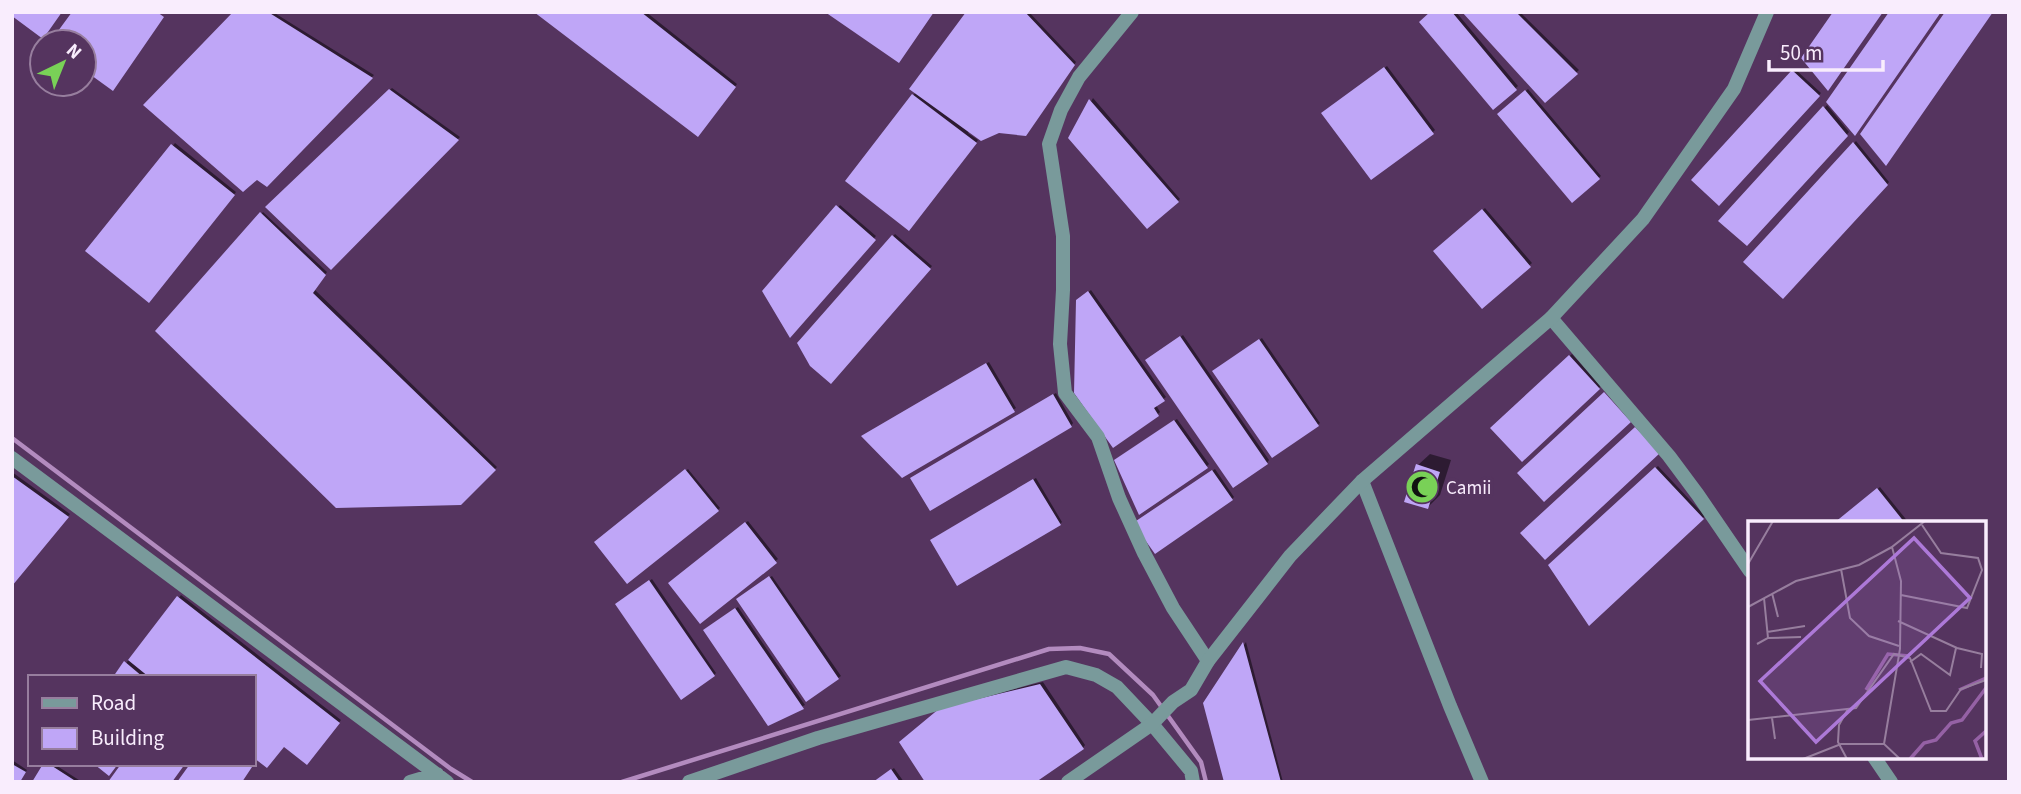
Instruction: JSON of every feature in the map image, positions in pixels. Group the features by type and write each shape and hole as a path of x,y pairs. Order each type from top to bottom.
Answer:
{"street":[{"path":"1132,12 1079,77 1061,110 1049,144 1063,236 1060,344 1065,393 1098,436 1119,498 1144,552 1173,608 1208,661"},
{"path":"1068,782 1155,721 1173,702 1191,690 1208,661 1290,556 1362,481 1551,318 1643,219 1734,89 1768,12"},
{"path":"1551,318 1669,456 1748,568"},
{"path":"12,458 442,778"},
{"path":"1362,481 1482,782"},
{"path":"689,782 818,738 1066,667 1096,675 1116,687 1155,721 1191,771 1194,782"},
{"path":"1875,759 1891,782"},
{"path":"410,782 442,778"}],"building":[{"path":"12,12 62,12 51,28 28,28 12,16"},
{"path":"72,12 157,12 164,17 113,91 98,80 98,28 60,28"},
{"path":"233,12 268,12 373,78 267,187 257,180 243,192 143,105"},
{"path":"534,12 641,12 736,87 698,137"},
{"path":"825,12 934,12 899,63"},
{"path":"966,12 1025,12 1075,65 1026,136 999,133 981,141 909,89"},
{"path":"1430,12 1452,12 1517,90 1493,110 1419,22"},
{"path":"1462,12 1516,12 1578,74 1545,103"},
{"path":"1833,12 1883,12 1828,91 1801,58"},
{"path":"1889,12 1941,12 1855,136 1826,102"},
{"path":"1945,12 1993,12 1886,166 1860,134"},
{"path":"1384,67 1434,134 1371,180 1321,113"},
{"path":"1792,70 1820,96 1719,206 1691,180"},
{"path":"389,89 459,140 331,270 265,207"},
{"path":"1525,90 1600,179 1572,203 1497,114"},
{"path":"912,94 977,143 909,231 845,181"},
{"path":"1089,99 1179,202 1147,229 1068,138"},
{"path":"1823,106 1848,136 1747,246 1718,221"},
{"path":"1853,142 1888,185 1783,299 1743,262"},
{"path":"171,144 235,195 149,303 85,251"},
{"path":"836,205 876,240 790,338 762,291"},
{"path":"1482,209 1531,267 1482,309 1433,251"},
{"path":"260,212 326,275 313,293 496,470 461,505 336,508 155,331"},
{"path":"892,235 931,269 831,384 810,366 797,343"},
{"path":"1088,291 1165,401 1154,408 1159,416 1113,448 1074,393 1076,300"},
{"path":"1180,336 1268,464 1233,488 1145,360"},
{"path":"1259,339 1319,426 1272,458 1212,371"},
{"path":"1569,355 1600,389 1522,462 1490,428"},
{"path":"986,363 1015,412 902,478 861,436"},
{"path":"1604,392 1631,422 1544,502 1517,473"},
{"path":"1053,394 1072,427 930,511 910,478"},
{"path":"1174,420 1208,468 1139,515 1114,460"},
{"path":"1635,427 1660,453 1545,560 1520,533"},
{"name":"Camii","path":"1416,464 1440,472 1428,509 1404,502"},
{"path":"1655,467 1704,519 1589,626 1548,565"},
{"path":"685,469 719,511 627,584 594,542"},
{"path":"1212,470 1233,500 1155,554 1133,523"},
{"path":"12,476 69,517 12,586"},
{"path":"1033,479 1061,525 957,586 930,540"},
{"path":"1877,488 1903,521 1836,521"},
{"path":"745,522 777,563 700,624 668,583"},
{"path":"769,576 839,679 806,702 736,599"},
{"path":"649,580 715,676 681,700 615,604"},
{"path":"177,596 340,723 307,765 284,747 267,768 256,760 256,675 147,675 128,660"},
{"path":"735,608 804,709 768,726 703,630"},
{"path":"1243,642 1281,782 1224,782 1203,703"},
{"path":"124,661 141,675 114,675"},
{"path":"1040,684 1084,749 1036,782 925,782 899,742 940,708"},
{"path":"12,764 26,772 20,782 12,782"},
{"path":"42,766 52,766 77,782 32,782"},
{"path":"96,766 116,766 109,776"},
{"path":"120,766 184,766 172,782 108,782"},
{"path":"189,766 253,766 242,782 177,782"},
{"path":"891,769 900,782 873,782"}],"waterway":[{"path":"12,438 451,769 472,782"},
{"path":"622,782 1049,649 1080,648 1109,654 1153,695 1201,762 1206,782"}],"place":[{"name":"Camii","path":"1422,487"}]}
